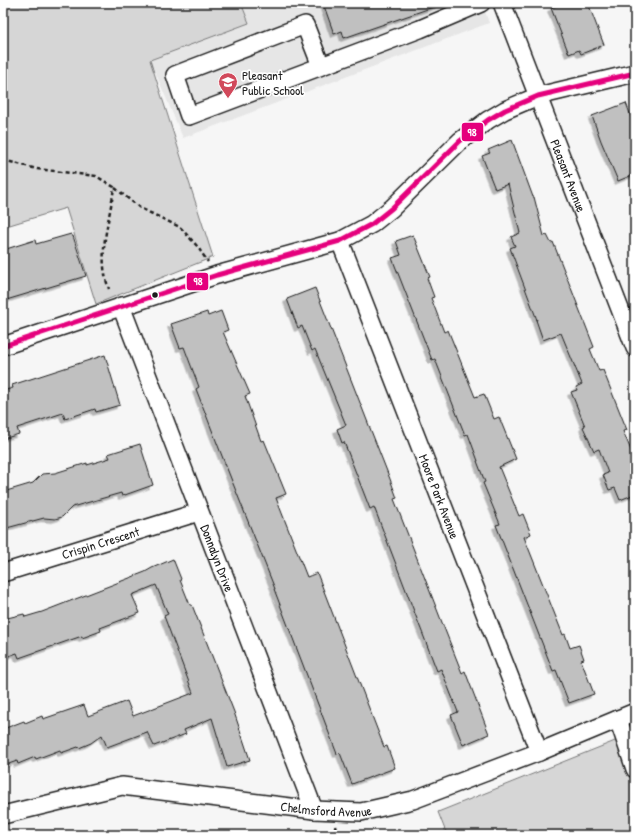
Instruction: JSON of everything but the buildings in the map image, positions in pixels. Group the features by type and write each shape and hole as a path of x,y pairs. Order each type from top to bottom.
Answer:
{"street":[{"path":"321,66 305,25 175,75 189,116 432,24 481,3"},
{"name":"Pleasant Avenue","path":"502,3 635,348"},
{"path":"3,346 217,275 340,241 372,224 392,208 460,141 505,110 538,96 635,73"},
{"name":"Moore Park Avenue","path":"340,241 539,752"},
{"name":"Donnalyn Drive","path":"121,306 314,810"},
{"name":"Crispin Crescent","path":"3,573 199,512"},
{"name":"Chelmsford Avenue","path":"3,815 122,786 314,810 361,812 413,800 539,752 635,712"},
{"path":"618,719 635,769"}],"path":[{"path":"3,160 37,169 96,176 114,187 140,208 180,227 197,246 217,275"},
{"path":"108,290 104,259 105,233 114,187"}],"shaded area":[{"path":"3,3 241,3 249,23 150,60 213,257 96,304 66,208 3,227"},
{"name":"Pleasant Public School","path":"241,3 482,3 489,23 183,138 150,60 249,23"},
{"path":"635,733 635,835 447,835 438,812"}],"transit line":[{"name":"98","path":"3,346 217,275 340,241 372,224 392,208 460,141 488,120 505,110 538,96 635,73"}],"place":[{"name":"Pleasant Public School","path":"228,99"}]}
